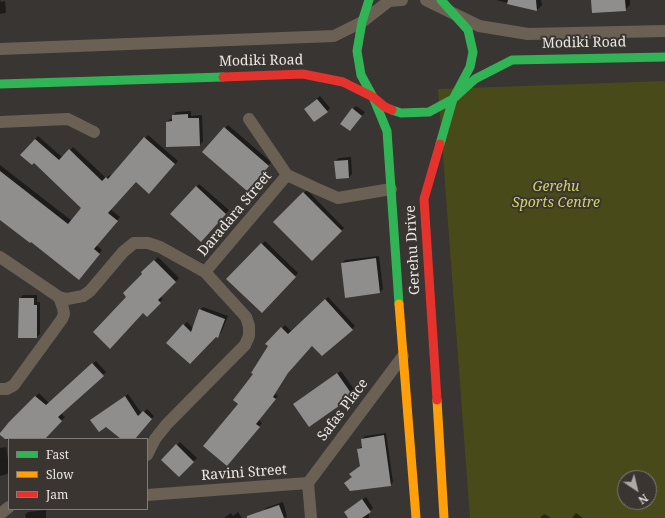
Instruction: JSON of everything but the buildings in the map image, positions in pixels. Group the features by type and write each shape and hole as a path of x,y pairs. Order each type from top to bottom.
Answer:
{"street":[{"name":"Gerehu Drive","path":"369,0 362,22 357,51 361,75 373,97 388,132 402,356 416,518"},
{"name":"Modiki Road","path":"0,49 334,36 362,22 389,1 402,0"},
{"name":"Modiki Road","path":"426,0 479,26 528,34 665,32"},
{"name":"Gerehu Drive","path":"441,0 468,30 474,52 470,67 453,99 424,199 444,518"},
{"name":"Modiki Road","path":"0,84 303,74 343,82 373,97 385,107 401,113 429,112 453,99 475,79 512,60 665,57"},
{"path":"0,122 68,119 94,132"},
{"path":"249,119 287,175 338,198 391,189"},
{"name":"Daradara Street","path":"205,272 287,175"},
{"path":"0,257 59,297 67,299 83,296 90,291 123,252 134,243 148,243 160,247 205,272 246,317 249,326 249,336 246,345 163,429 155,439 148,453"},
{"path":"0,389 7,389 14,385 62,319 63,308 59,297"},
{"name":"Safas Place","path":"308,483 402,356"},
{"name":"Ravini Street","path":"148,495 308,483 311,518"},
{"path":"0,514 8,508"}],"green space":[{"name":"Gerehu Sports Centre","path":"665,81 665,518 470,518 438,89"}],"traffic: fast":[{"path":"369,0 362,22 357,51 361,75 373,97 387,131 399,304"},
{"path":"440,144 453,99 470,67 473,52 468,30 441,0"},
{"path":"392,110 401,113 429,112 453,99 475,79 512,60 665,57"},
{"path":"0,84 223,77"}],"traffic: slow":[{"path":"399,304 416,518"},
{"path":"437,400 444,518"}],"traffic: jam":[{"path":"223,77 303,74 343,82 373,97 385,107 392,110"},
{"path":"437,400 424,199 440,144"}]}
